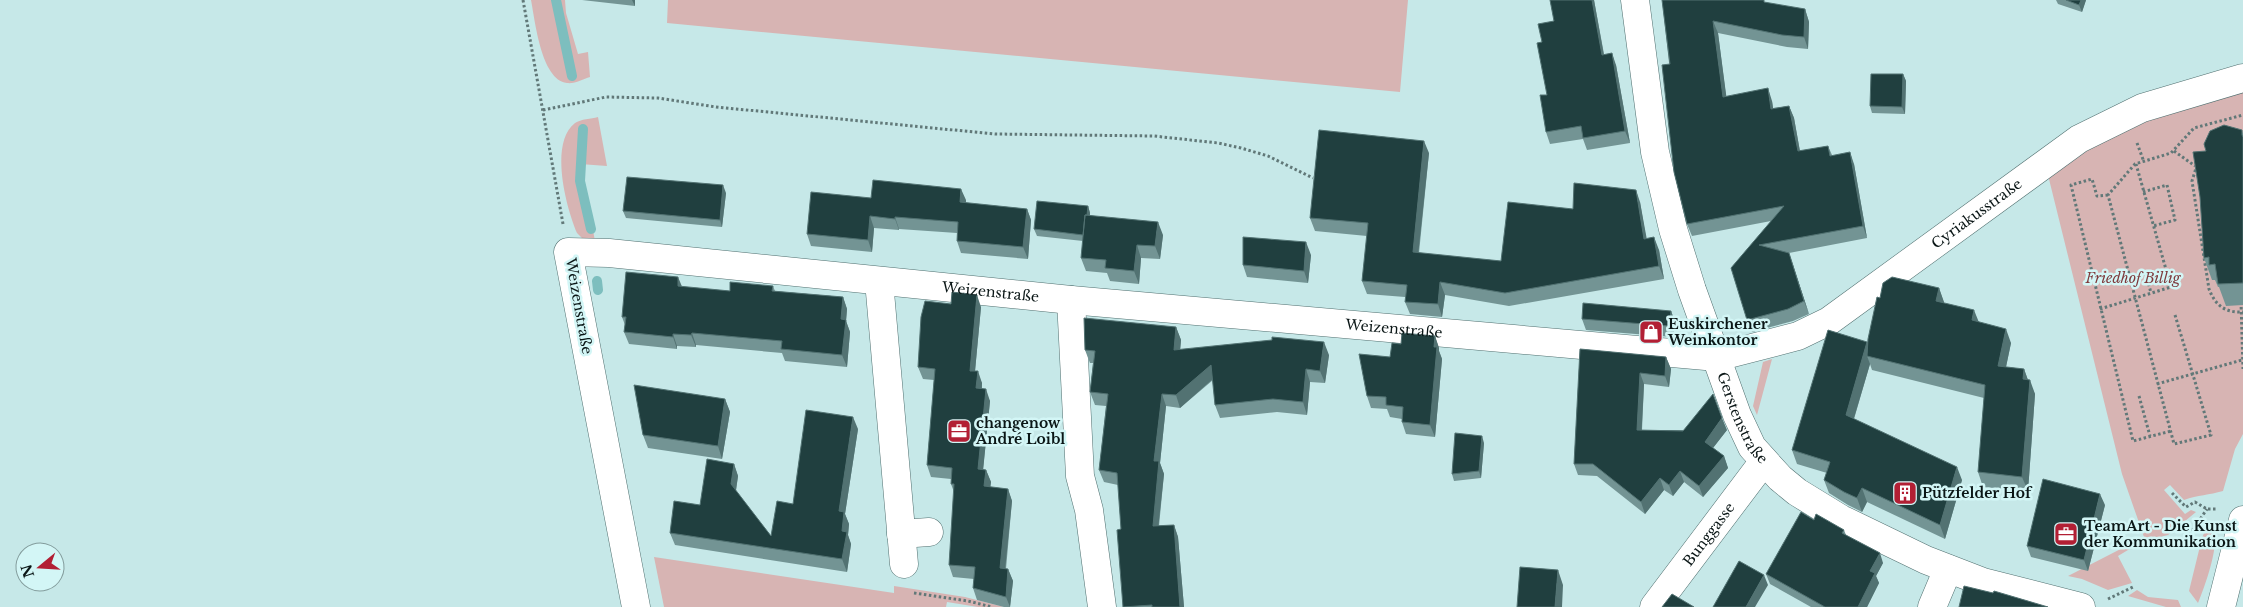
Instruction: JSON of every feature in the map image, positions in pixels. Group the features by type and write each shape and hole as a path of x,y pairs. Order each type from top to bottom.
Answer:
{"street":[{"name":"Gerstenstraße","path":"1635,0 1650,120 1663,190 1681,258 1736,415 1752,447 1780,478 1818,506 1926,560 1983,582 2081,607"},
{"name":"Cyriakusstraße","path":"1717,357 1798,336 1829,321 2035,170 2079,140 2116,120 2159,102 2243,78"},
{"name":"Weizenstraße","path":"636,607 568,252 608,253 1071,300 1717,357"},
{"path":"879,281 904,564"},
{"path":"1071,300 1080,476 1089,510 1102,607"},
{"name":"Bunggasse","path":"1654,607 1764,461"},
{"path":"2221,607 2243,520"},
{"path":"901,534 929,532"},
{"path":"1932,607 1948,569"}],"path":[{"path":"523,0 568,252"},
{"path":"543,110 606,97 658,98 716,107 995,134 1154,136 1218,143 1241,148 1268,156 1313,178"},
{"path":"2171,431 2133,440 2070,185 2092,179 2096,196 2108,195 2136,164 2174,150 2194,128 2243,115"},
{"path":"2134,135 2144,162"},
{"path":"2174,150 2196,166"},
{"path":"2200,160 2196,166 2192,181 2209,289 2217,305 2226,310 2242,312"},
{"path":"2100,309 2171,287 2136,164"},
{"path":"2143,192 2167,186 2175,220 2153,226"},
{"path":"2108,195 2134,299 2174,444 2211,435 2175,315"},
{"path":"2146,274 2151,294"},
{"path":"2241,302 2243,369"},
{"path":"2157,384 2242,360"},
{"path":"2139,396 2150,436"},
{"path":"2172,493 2186,507 2195,502 2207,509 2192,531"},
{"path":"904,564 907,592 968,601 992,607"},
{"path":"2123,592 2134,586"}],"green space":[{"path":"531,0 565,0 566,13 578,54 588,52 590,77 567,83 558,79 551,72 545,61 537,34"},
{"path":"668,0 1408,0 1400,92 667,23"},
{"name":"Friedhof Billig","path":"2243,85 2243,434 2235,449 2223,491 2184,500 2170,485 2164,490 2185,514 2191,510 2196,512 2168,535 2143,541 2118,556 2132,583 2108,590 2082,579 2068,576 2144,537 2122,474 2047,171 2083,143"},
{"path":"598,117 607,166 580,164 595,241 583,239 577,233 568,208 561,160 567,132 575,123"},
{"path":"1772,359 1757,415 1753,406 1763,362"},
{"path":"2209,521 2213,523 2215,531 2214,551 2198,603 2189,591 2202,538"},
{"path":"654,557 894,593 894,586 965,597 1004,607 978,607 947,602 946,607 664,607"},
{"path":"2137,590 2148,597 2178,600 2181,607 2166,607 2128,596"}],"building":[{"path":"1550,0 1592,0 1602,55 1612,53 1625,131 1583,138 1581,126 1546,132 1540,95 1547,95 1537,43 1542,42 1538,24 1554,21"},
{"path":"1662,0 1764,0 1764,2 1805,9 1804,37 1782,35 1713,21 1723,97 1768,88 1771,109 1789,106 1798,151 1828,146 1830,156 1850,152 1863,226 1759,245 1789,253 1804,301 1788,309 1747,320 1731,268 1784,206 1687,224 1674,172 1667,110 1662,65 1670,64"},
{"path":"2066,0 2081,0 2079,5"},
{"path":"1871,74 1903,74 1902,107 1870,106"},
{"path":"2224,125 2242,130 2243,137 2243,283 2218,284 2215,264 2209,265 2209,257 2204,258 2200,197 2193,152 2206,151 2204,144 2210,131"},
{"path":"1319,130 1424,141 1413,252 1501,261 1508,202 1573,209 1574,183 1636,190 1644,239 1654,237 1659,266 1505,293 1440,282 1438,304 1405,302 1407,285 1362,281 1368,223 1310,218"},
{"path":"627,177 723,185 720,220 623,211"},
{"path":"873,180 961,189 960,202 1027,209 1023,247 957,241 958,222 895,217 895,219 870,216 868,240 807,234 811,192 871,198"},
{"path":"1037,201 1088,206 1083,235 1034,229"},
{"path":"1085,215 1158,222 1155,246 1137,245 1134,271 1105,268 1106,260 1081,258"},
{"path":"1243,237 1306,242 1304,271 1243,265"},
{"path":"626,272 678,277 678,286 730,291 730,282 773,286 772,291 843,297 841,319 846,320 842,355 781,349 782,341 692,333 691,335 673,334 673,337 624,332 626,317 622,317"},
{"path":"1892,277 1939,288 1936,301 1974,310 1972,320 2006,329 1998,366 2024,369 2023,379 2030,380 2022,477 1978,472 1985,385 1867,356 1868,339 1877,297 1880,298 1883,283"},
{"path":"952,292 977,295 970,371 978,371 976,388 986,389 978,469 986,470 984,486 1008,489 1000,568 1008,569 1006,597 973,588 975,567 949,565 954,484 951,484 952,468 927,465 935,369 918,367 921,317 925,301 951,304"},
{"path":"1583,303 1671,311 1669,326 1582,319"},
{"path":"1084,318 1176,327 1174,350 1272,340 1272,337 1324,342 1320,371 1306,369 1303,402 1273,399 1215,405 1211,365 1176,395 1162,394 1154,461 1159,461 1153,526 1174,525 1180,607 1152,607 1152,605 1123,607 1117,530 1121,529 1117,473 1099,470 1108,394 1090,392 1095,351 1085,350"},
{"path":"1828,330 1867,342 1846,415 1957,467 1940,525 1862,488 1857,498 1844,492 1824,480 1830,462 1792,450"},
{"path":"1402,333 1435,336 1434,347 1437,347 1430,425 1402,422 1403,407 1386,405 1386,397 1367,396 1359,354 1390,357 1392,343 1401,344"},
{"path":"1580,349 1666,357 1665,376 1640,373 1637,430 1683,431 1713,394 1722,418 1705,442 1724,456 1699,486 1680,471 1669,485 1660,478 1641,502 1593,464 1574,464"},
{"path":"634,385 725,399 718,446 643,435"},
{"path":"806,410 853,417 839,511 844,512 842,531 847,532 842,559 670,533 674,501 700,505 707,459 734,464 731,484 771,536 777,501 793,504"},
{"path":"1455,433 1482,436 1479,471 1452,474"},
{"path":"2043,479 2100,494 2084,560 2027,546"},
{"path":"1801,512 1814,520 1816,514 1844,530 1842,533 1880,553 1870,571 1875,573 1858,607 1825,607 1766,574"},
{"path":"1739,561 1764,575 1746,607 1713,607"},
{"path":"1520,567 1558,570 1555,607 1517,607"},
{"path":"1964,586 1993,593 1994,591 2048,607 1959,607"},
{"path":"1672,594 1694,607 1662,607"}],"waterway":[{"path":"556,0 572,76"},
{"path":"583,129 580,181 591,229"},
{"path":"597,281 598,290"}],"place":[{"name":"Euskirchener Weinkontor","path":"1651,332"},
{"name":"changenow André Loibl","path":"959,431"},
{"name":"Pützfelder Hof","path":"1905,493"},
{"name":"TeamArt - Die Kunst der Kommunikation","path":"2066,534"}]}
